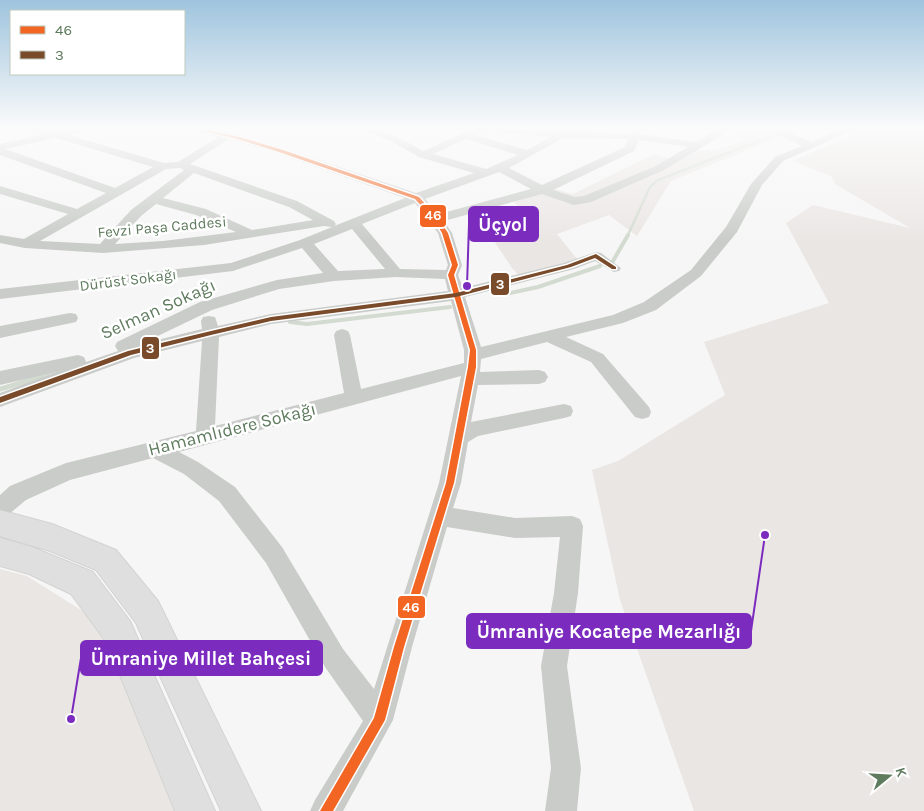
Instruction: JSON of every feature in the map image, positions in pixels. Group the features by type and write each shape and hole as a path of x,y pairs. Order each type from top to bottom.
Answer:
{"main road":[{"path":"0,523 52,538 106,560 146,612 241,811"},
{"path":"0,552 32,561 82,583 119,632 195,811"}],"street":[{"path":"44,166 116,193"},
{"path":"25,244 163,166 186,167 293,204 332,226 355,224 416,198 504,166"},
{"path":"324,166 416,198 436,219 445,233 455,265 451,275 471,367 450,483 399,647 379,720 326,811"},
{"path":"464,166 488,172"},
{"path":"436,219 542,190 593,166"},
{"path":"500,168 542,190 574,201 587,199 664,166"},
{"name":"Hamamlıdere Sokağı","path":"0,508 18,493 66,472 471,367 548,336 617,319 650,306 696,273 732,229 757,184 774,166"},
{"path":"104,249 136,213 186,167"},
{"path":"0,190 80,214"},
{"path":"153,199 201,212 252,234"},
{"path":"355,224 396,273"},
{"name":"Fevzi Paşa Caddesi","path":"0,239 63,248 104,249 214,240 332,226"},
{"name":"Dürüst Sokağı","path":"0,294 233,267 305,243 332,226"},
{"path":"305,243 334,276"},
{"path":"0,400 130,353 271,319 456,294 568,266 596,256 614,268"},
{"name":"Selman Sokağı","path":"0,378 99,357 206,306 277,285 334,276 396,273 451,275"},
{"path":"206,306 211,333 206,437"},
{"path":"0,332 70,318"},
{"path":"342,336 354,398"},
{"path":"548,336 597,358 642,412"},
{"path":"471,367 540,377"},
{"path":"459,437 474,429 564,411"},
{"path":"154,449 191,468 228,494 274,555 334,658 379,720"},
{"path":"440,516 515,528 572,526 566,593 554,666 566,768 561,811"}],"shaded area":[{"path":"630,166 708,166 671,181 637,236 609,215 557,234 577,259 522,279 512,268 484,226 525,213 514,202 554,189 573,194"},
{"path":"805,166 924,166 924,811 694,811 620,600 592,470 618,461 725,395 704,342 829,303 786,223 813,205 910,228 835,184 831,176"},
{"path":"0,569 27,576 108,627 175,811 0,811"}],"waterway":[{"path":"628,236 650,187 658,180 694,166"},
{"path":"613,261 628,236"},
{"path":"501,295 538,287 600,266"},
{"path":"290,322 307,324 450,307"},
{"path":"36,379 63,371"},
{"path":"0,389 41,377"}],"transit line":[{"name":"46","path":"324,166 417,198 436,219 445,233 455,265 451,275 473,350 472,367 450,483 399,647 379,720 326,811"},
{"name":"3","path":"0,400 130,353 271,319 456,295 569,266 596,256 614,268"}],"place":[{"name":"Üçyol","path":"467,286"},
{"name":"Ümraniye Kocatepe Mezarlığı","path":"765,535"},
{"name":"Ümraniye Millet Bahçesi","path":"71,719"}]}
